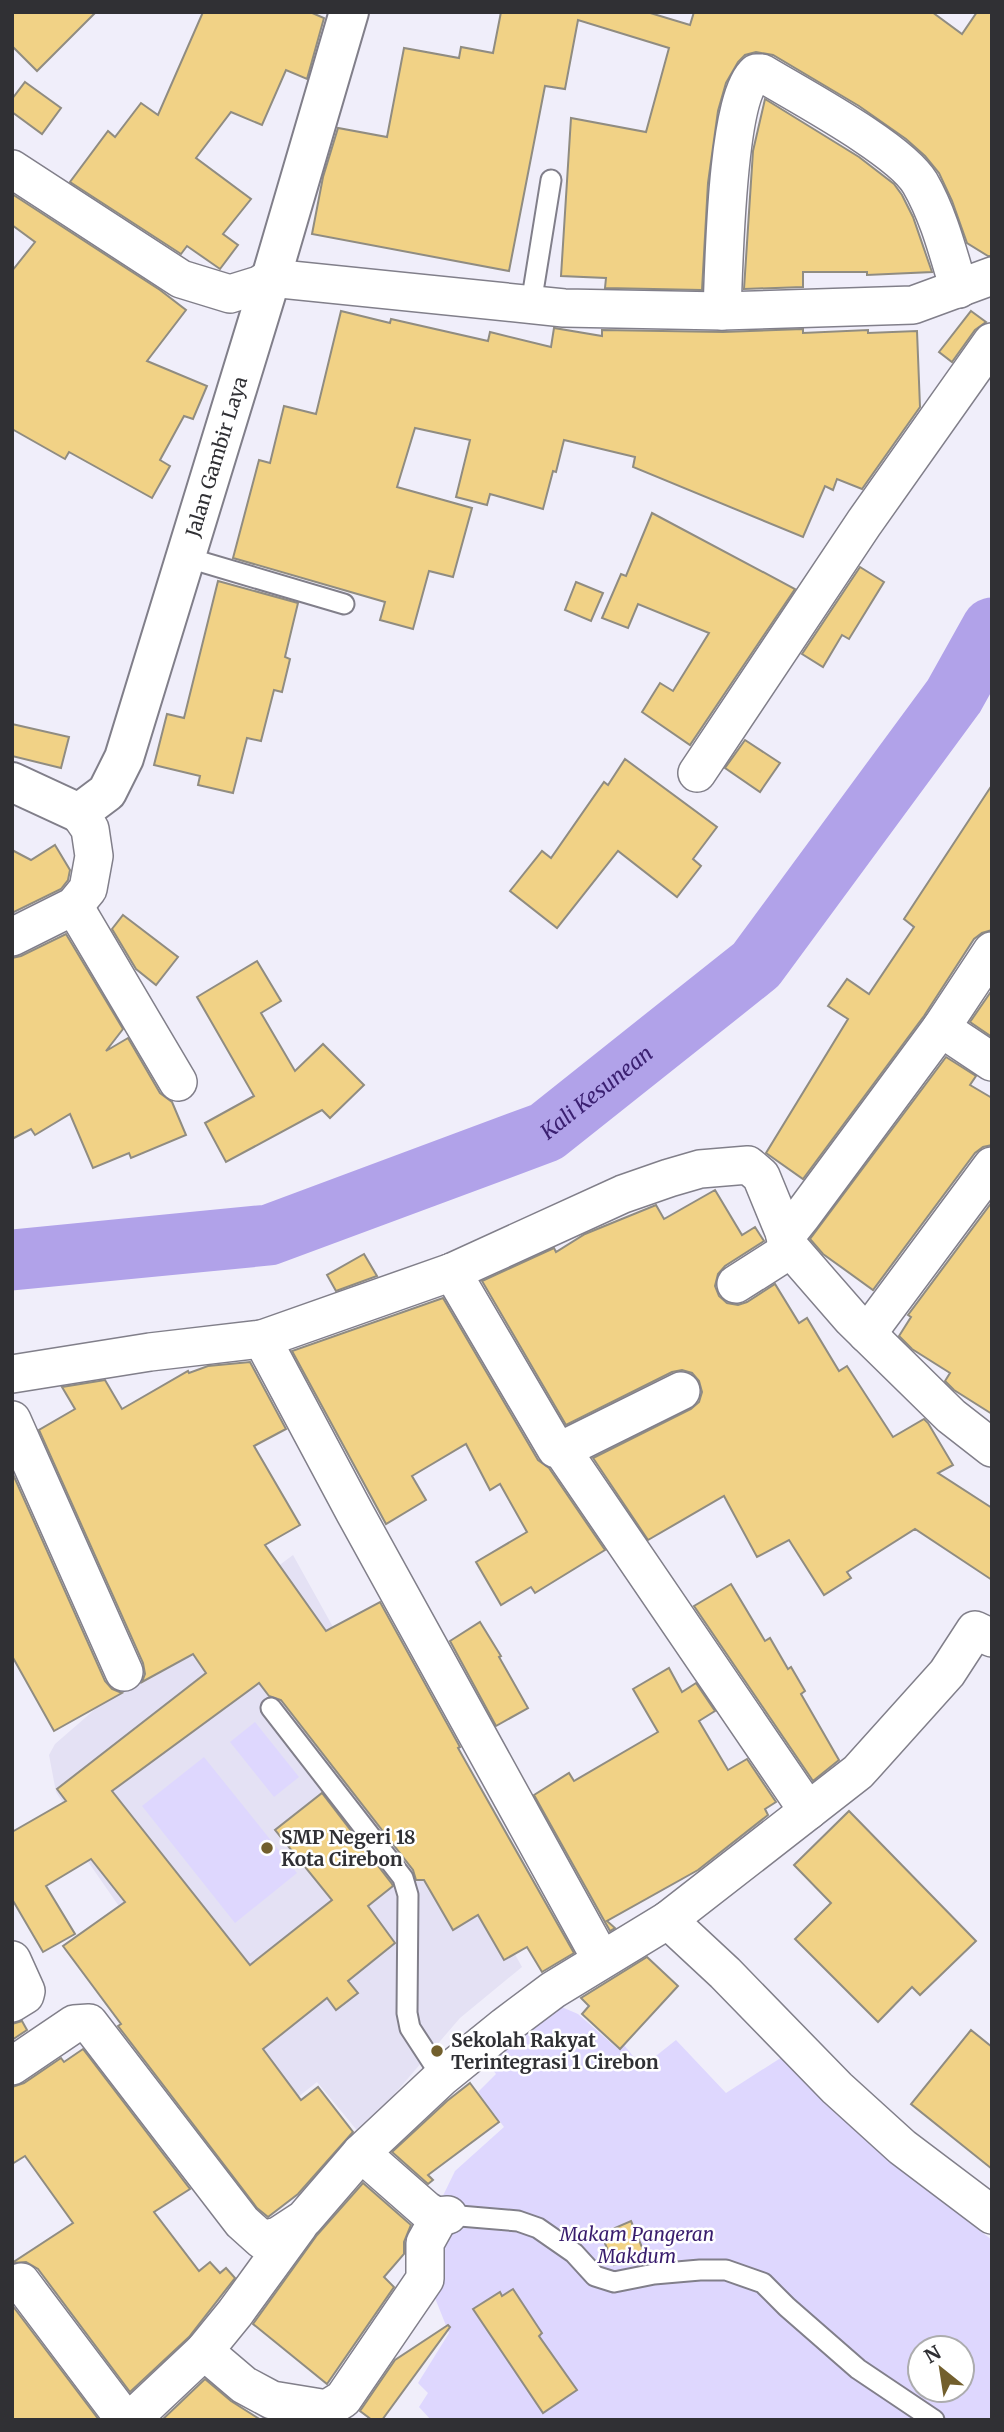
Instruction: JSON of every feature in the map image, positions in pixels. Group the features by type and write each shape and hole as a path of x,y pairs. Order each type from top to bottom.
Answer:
{"street":[{"name":"Jalan Gambir Laya","path":"79,813 107,792 124,758 271,278 349,12"},
{"path":"12,169 181,279 230,294 259,285 271,278 564,308 722,311 913,304 975,283 919,181 902,162 784,86 762,73 756,73 749,82 739,112 729,167 722,311"},
{"path":"697,773 864,523 992,341"},
{"path":"12,782 79,813 90,829 94,856 88,889 74,906 12,937"},
{"path":"74,906 178,1082"},
{"path":"736,1284 788,1243 802,1217 941,1028 992,951"},
{"path":"941,1028 992,1062"},
{"path":"12,1374 150,1352 262,1339 452,1272 623,1194 700,1169 748,1165 761,1177 770,1194 788,1243 852,1319 951,1416 992,1448"},
{"path":"867,1334 992,1166"},
{"path":"452,1272 556,1449 562,1450 681,1391"},
{"path":"262,1339 601,1959"},
{"path":"12,1420 124,1672"},
{"path":"562,1450 808,1811"},
{"path":"12,2285 21,2282 122,2416 136,2415 204,2351 303,2219 361,2153 442,2077 553,1990 668,1920 858,1772 986,1624"},
{"path":"668,1920 725,1973 836,2088 902,2147 992,2215"},
{"path":"12,1960 26,1991 25,1995 12,2003"},
{"path":"12,2066 74,2024 89,2023 242,2222 262,2240 278,2236 303,2219"},
{"path":"204,2351 244,2385 272,2400 327,2409 343,2399 425,2279 425,2243 444,2216 426,2210 361,2153"}],"lane":[{"path":"531,304 551,180"},
{"path":"186,556 344,604"},
{"path":"271,1708 403,1878 408,1895 407,2013 410,2028 442,2077"},
{"path":"444,2216 518,2221 538,2228 574,2253 595,2276 614,2282 654,2274 726,2270 763,2283 858,2369 934,2420"}],"shaded area":[{"name":"SMP Negeri 18 Kota Cirebon","path":"293,1555 522,1967 460,2018 360,2134 317,2082 268,2121 82,1853 75,1821 56,1792 49,1755 55,1744 154,1658"}],"green space":[{"path":"255,1722 299,1777 274,1797 230,1742"},
{"path":"204,1757 297,1873 235,1923 142,1806"},
{"name":"Makam Pangeran Makdum","path":"557,2005 578,2014 618,2049 624,2045 642,2067 676,2040 726,2093 793,2050 915,2180 992,2240 992,2420 431,2420 419,2407 428,2393 418,2383 449,2333 431,2288 438,2206 455,2171 504,2127 478,2092 496,2074 484,2058"}],"building":[{"path":"12,12 96,12 37,71 12,46"},
{"path":"203,12 310,12 324,18 307,79 286,70 262,125 231,112 196,158 251,199 223,234 238,245 220,269 187,246 181,254 70,182 108,131 115,137 141,103 158,115"},
{"path":"501,12 647,12 690,25 694,12 932,12 962,34 977,12 992,12 992,256 967,243 939,173 906,139 859,106 773,55 756,52 745,55 738,62 726,83 718,111 708,183 702,290 605,288 606,278 561,276 571,118 646,132 669,48 578,20 565,89 545,86 509,271 312,234 323,177 338,128 387,137 404,48 459,58 461,47 493,53"},
{"path":"25,82 61,108 42,134 12,112 12,99"},
{"path":"765,99 859,157 894,184 913,217 932,272 867,275 867,272 803,272 803,287 744,289 753,151"},
{"path":"12,194 160,290 186,310 147,361 207,386 193,419 184,416 160,460 170,466 152,498 69,452 65,459 12,429 12,271 35,242 12,225"},
{"path":"341,311 390,323 391,319 488,341 490,332 551,347 554,328 602,336 602,330 723,332 803,329 803,333 917,331 920,407 862,489 837,479 833,490 825,486 803,537 633,467 635,457 564,440 543,509 490,494 487,505 456,497 470,440 415,428 397,487 472,508 453,577 429,571 413,629 380,620 385,602 233,558 259,460 270,463 284,406 316,414"},
{"path":"971,311 986,322 975,330 952,362 939,352"},
{"path":"652,513 795,589 690,745 642,712 660,683 673,691 709,633 638,604 628,628 602,618 621,574 626,576"},
{"path":"860,567 884,582 849,639 842,635 823,667 802,654"},
{"path":"218,581 298,603 285,657 290,659 282,692 274,690 261,741 247,738 233,793 198,785 200,776 154,765 167,714 184,718"},
{"path":"576,582 603,593 591,621 565,610"},
{"path":"12,724 69,737 61,768 12,756"},
{"path":"745,740 780,763 760,792 725,768"},
{"path":"625,759 717,827 693,859 701,866 677,897 618,851 557,928 510,891 542,851 551,858 604,782 608,785"},
{"path":"992,785 992,930 974,939 924,1016 803,1179 766,1153 848,1019 828,1006 847,979 869,994 914,927 904,919"},
{"path":"55,845 70,870 68,880 61,889 12,913 12,850 31,860"},
{"path":"123,915 178,957 156,985 136,969 112,929"},
{"path":"66,934 123,1029 106,1051 128,1038 160,1093 172,1102 186,1135 131,1158 129,1153 93,1168 70,1114 35,1135 31,1129 12,1139 12,958"},
{"path":"257,961 281,1001 261,1013 295,1071 323,1044 364,1085 330,1118 322,1110 226,1162 205,1123 254,1096 197,997"},
{"path":"990,993 992,994 992,1037 970,1022"},
{"path":"946,1057 976,1076 970,1085 992,1098 992,1145 975,1153 873,1290 823,1254 810,1239"},
{"path":"715,1190 742,1235 755,1227 764,1241 725,1266 718,1274 715,1286 719,1296 727,1303 738,1305 775,1284 799,1323 807,1318 839,1371 847,1366 893,1437 924,1419 928,1423 953,1465 938,1473 992,1508 992,1580 915,1529 847,1572 851,1578 824,1595 789,1540 757,1557 724,1496 648,1540 593,1458 691,1409 699,1402 702,1392 699,1381 692,1373 682,1370 672,1372 566,1425 482,1281 554,1248 556,1252 585,1234 656,1205 664,1219"},
{"path":"992,1202 992,1414 954,1390 945,1381 950,1373 912,1349 899,1336 911,1317 908,1315"},
{"path":"364,1254 377,1276 336,1291 327,1275"},
{"path":"443,1298 538,1460 549,1468 605,1550 535,1593 531,1587 501,1605 476,1562 527,1532 500,1484 490,1490 466,1444 412,1476 426,1500 386,1524 292,1351"},
{"path":"250,1362 286,1429 254,1446 300,1525 265,1545 326,1631 380,1602 460,1747 458,1748 574,1953 542,1972 527,1947 504,1960 478,1915 453,1930 424,1880 416,1880 413,1870 281,1700 269,1696 259,1683 112,1791 250,1965 332,1900 275,1830 322,1793 393,1886 368,1906 395,1943 348,1981 358,1993 336,2010 327,1998 263,2049 301,2100 318,2087 353,2132 298,2194 268,2217 257,2208 118,2026 121,2024 63,1946 125,1902 91,1859 46,1886 75,1934 43,1952 12,1899 12,1832 66,1801 57,1789 206,1673 193,1654 142,1682 145,1674 143,1663 39,1430 75,1409 62,1387 105,1380 122,1409 188,1371 189,1373 208,1366"},
{"path":"12,1472 105,1681 112,1689 122,1693 54,1731 12,1656"},
{"path":"731,1584 765,1641 770,1638 788,1669 791,1667 805,1691 801,1694 839,1760 813,1781 694,1606"},
{"path":"480,1622 528,1708 496,1726 450,1641"},
{"path":"669,1668 682,1692 696,1683 715,1711 699,1721 728,1770 747,1759 776,1802 765,1809 768,1815 698,1870 607,1921 615,1928 610,1931 534,1795 569,1773 574,1781 658,1732 633,1689"},
{"path":"849,1811 976,1941 920,1995 912,1987 878,2022 795,1939 831,1903 794,1865"},
{"path":"647,1957 678,1986 620,2049 582,2014 589,2006 581,1998"},
{"path":"22,2021 27,2030 12,2040 12,2024"},
{"path":"971,2030 992,2047 992,2169 911,2104"},
{"path":"83,2049 190,2189 154,2212 199,2271 210,2262 220,2273 226,2268 235,2278 189,2337 130,2392 38,2269 26,2262 12,2263 73,2223 25,2156 12,2164 12,2087 24,2083 61,2058 64,2062"},
{"path":"470,2083 499,2122 428,2175 433,2180 428,2184 392,2152"},
{"path":"363,2183 411,2225 404,2242 404,2254 384,2277 394,2287 327,2384 253,2324 317,2235"},
{"path":"631,2221 644,2252 614,2265 601,2234"},
{"path":"513,2289 542,2333 539,2336 577,2390 543,2413 473,2309 500,2292 502,2296"},
{"path":"12,2305 99,2420 12,2420"},
{"path":"448,2325 450,2327 382,2420 372,2420 360,2411 395,2360"},
{"path":"205,2379 231,2401 261,2420 162,2420"}],"waterway":[{"name":"Kali Kesunean","path":"12,1260 269,1235 546,1132 756,965 954,696 992,628"}],"place":[{"name":"SMP Negeri 18 Kota Cirebon","path":"267,1848"},
{"name":"Sekolah Rakyat Terintegrasi 1 Cirebon","path":"437,2051"}]}
